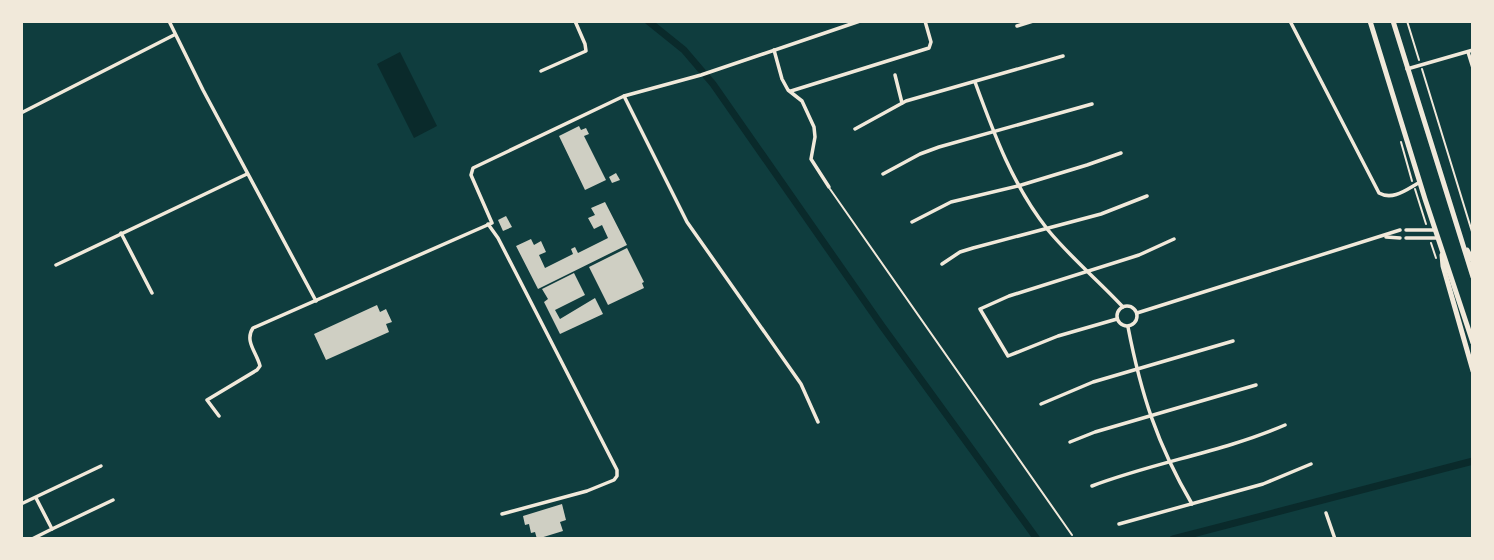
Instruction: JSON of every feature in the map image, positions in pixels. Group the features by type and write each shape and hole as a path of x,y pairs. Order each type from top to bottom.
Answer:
{"main road":[{"path":"1370,21 1417,183 1436,230 1473,343"},
{"path":"1393,21 1473,277"},
{"path":"1461,238 1473,261"},
{"path":"1441,245 1443,266 1473,371"}],"street":[{"path":"169,21 316,301"},
{"path":"541,71 586,51 575,21"},
{"path":"219,416 207,400 260,366 250,342 253,328 492,223 471,175 473,168 624,96 701,75 860,21"},
{"path":"791,91 929,48 931,42 925,21"},
{"path":"1017,26 1032,21"},
{"path":"1290,21 1379,193 1386,197 1392,196 1417,183"},
{"path":"21,113 174,35"},
{"path":"774,50 782,79 788,90 802,102 814,127 811,159 829,187"},
{"path":"1407,69 1471,51 1473,68"},
{"path":"855,130 902,103 929,93 1063,56"},
{"path":"895,75 902,103"},
{"path":"975,82 994,134 1018,186 1048,229 1087,273 1123,307 1132,307 1137,313 1136,322 1128,327"},
{"path":"624,96 687,222 801,384 818,422"},
{"path":"883,174 920,154 1092,104"},
{"path":"912,222 951,202 1018,186 1121,153"},
{"path":"56,265 247,174"},
{"path":"942,264 960,252 1101,214 1147,196"},
{"path":"488,225 501,244 617,470 614,480 587,491 502,514"},
{"path":"1137,313 1400,230"},
{"path":"1406,230 1436,230"},
{"path":"1415,230 1416,238"},
{"path":"121,233 152,293"},
{"path":"1384,237 1400,238"},
{"path":"1406,238 1438,238"},
{"path":"1117,319 1058,336 1008,356 981,313 981,308 1009,296 1139,255 1174,239"},
{"path":"1123,307 1117,319 1120,324 1128,327"},
{"path":"1128,327 1149,416 1168,462 1192,504"},
{"path":"1041,404 1093,382 1233,341"},
{"path":"1070,442 1095,432 1256,386"},
{"path":"1092,486 1261,435 1285,425"},
{"path":"1119,524 1263,484 1311,464"},
{"path":"21,504 102,466"},
{"path":"35,497 52,529"},
{"path":"32,539 113,500"},
{"path":"1326,513 1335,539"}],"lane":[{"path":"829,187 1072,535"}],"path":[{"path":"1407,21 1473,235"},
{"path":"1399,135 1417,183 1427,230"},
{"path":"1430,238 1439,269"}],"water":[{"path":"400,52 437,126 414,138 377,64"}],"building":[{"path":"579,126 581,130 586,128 589,134 584,136 606,180 585,190 559,136"},
{"path":"616,173 620,180 612,183 609,177"},
{"path":"605,202 627,245 538,289 516,246 531,239 534,245 541,241 546,252 539,255 545,268 573,254 571,249 575,247 578,253 608,238 602,225 594,229 588,218 595,215 591,208"},
{"path":"506,216 512,227 503,231 498,220"},
{"path":"627,248 644,282 644,288 608,305 589,267"},
{"path":"574,273 585,295 555,310 560,319 595,298 603,314 560,334 544,302 548,299 542,289"},
{"path":"377,305 380,312 386,309 392,322 386,324 389,332 326,360 314,334"},
{"path":"562,504 566,520 560,522 563,531 537,539 535,532 531,533 529,524 525,525 523,516"}],"waterway":[{"path":"648,21 684,50 713,84 882,326 1037,539"},
{"path":"1173,539 1473,461"}]}
